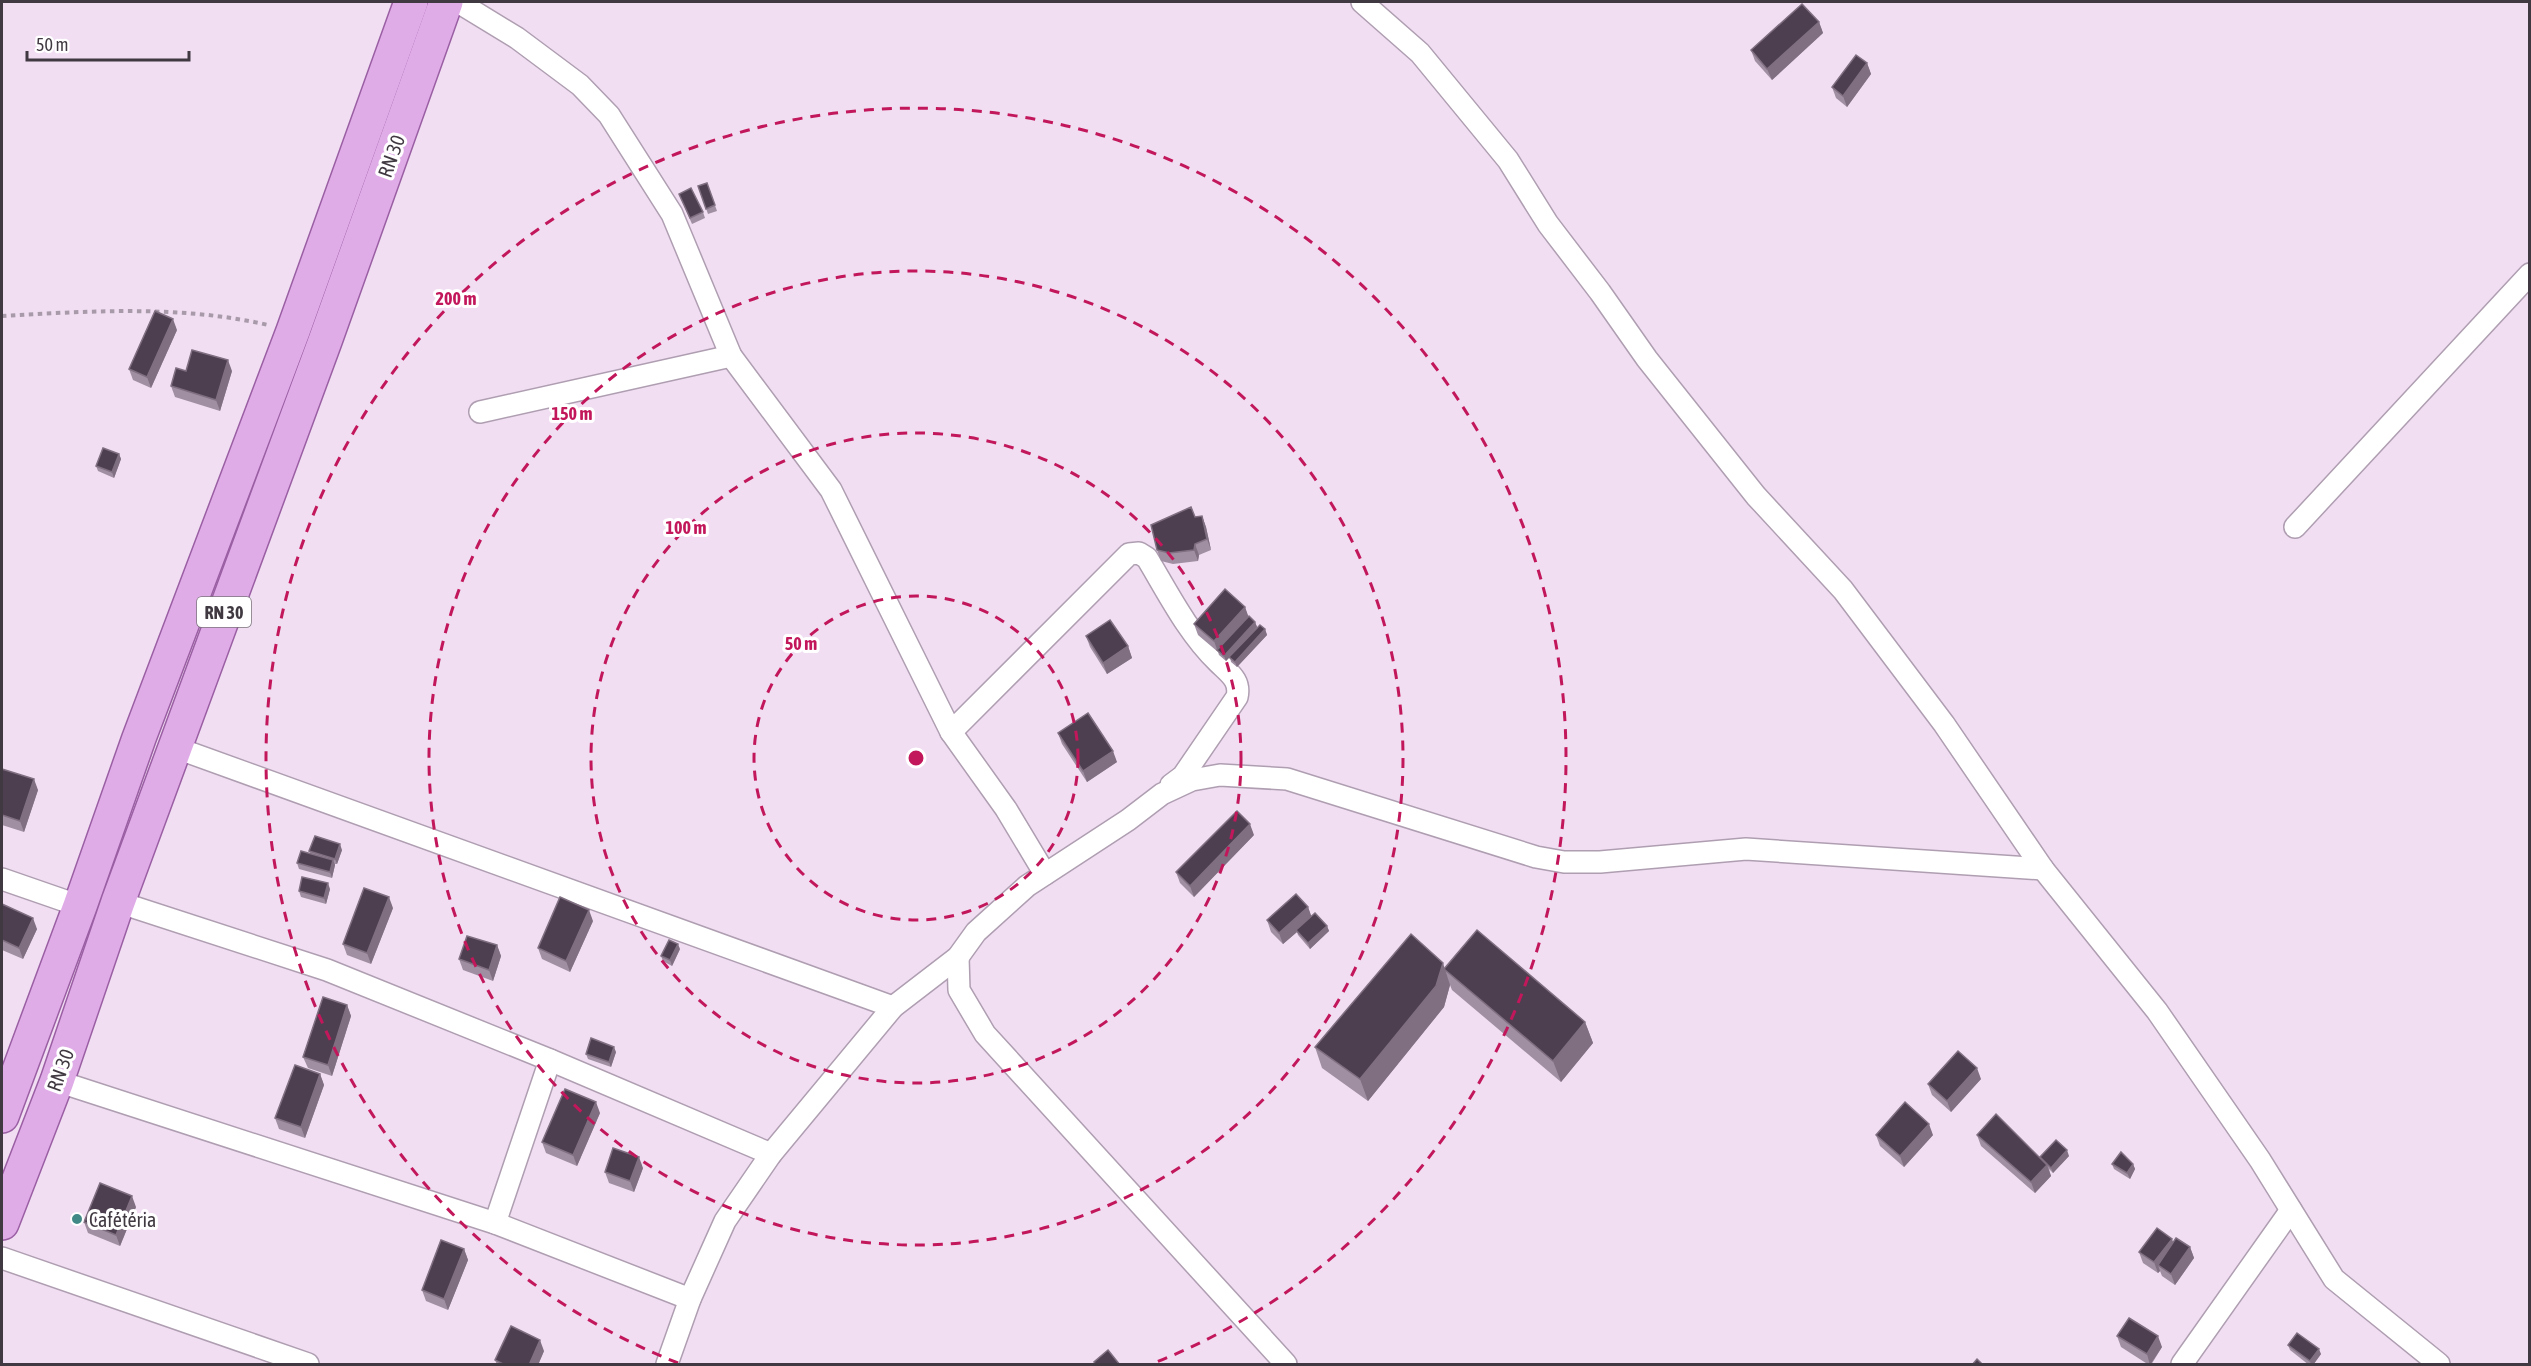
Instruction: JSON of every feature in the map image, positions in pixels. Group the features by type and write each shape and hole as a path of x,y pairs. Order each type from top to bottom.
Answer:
{"main road":[{"name":"RN 30","path":"2,1116 143,727 293,330 411,2"},
{"name":"RN 30","path":"2,1223 57,1081 174,747 325,341 446,2"}],"street":[{"path":"458,2 517,38 580,85 609,116 672,214 731,356 831,490 951,732 1006,809 1046,874"},
{"path":"1362,2 1420,53 1508,160 1548,224 1647,359 1756,496 1843,590 1931,706 2043,869 2157,1011 2260,1160 2334,1279 2439,1365"},
{"path":"2295,527 2529,274"},
{"path":"480,412 731,356"},
{"path":"667,1365 690,1299 725,1221 771,1154 893,1008 958,957 976,932 1028,886 1128,820 1183,776 1238,697 1239,687 1237,681 1211,655 1186,622 1147,558 1139,553 1129,554 951,732"},
{"path":"174,747 893,1008"},
{"path":"1162,794 1192,780 1220,775 1287,779 1536,857 1564,862 1600,862 1746,849 2043,869"},
{"path":"2,879 80,906"},
{"path":"118,903 327,970 550,1060 771,1154"},
{"path":"958,957 958,990 986,1034 1286,1365"},
{"path":"495,1223 550,1060"},
{"path":"57,1081 495,1223 690,1299"},
{"path":"2182,1365 2291,1210"},
{"path":"2,1258 308,1365"}],"path":[{"path":"2,316 113,312 200,314 240,318 293,330"}],"building":[{"path":"1802,4 1819,22 1767,69 1751,50"},
{"path":"1856,55 1867,63 1843,96 1832,87"},
{"path":"707,183 715,205 706,209 698,186"},
{"path":"691,188 703,212 690,218 679,194"},
{"path":"155,311 173,319 147,377 129,369"},
{"path":"192,350 228,360 216,400 171,386 176,368 186,371"},
{"path":"103,448 119,454 112,472 96,466"},
{"path":"1191,507 1195,517 1202,516 1207,539 1195,544 1194,550 1169,553 1157,550 1151,525"},
{"path":"1225,589 1245,607 1214,641 1194,624"},
{"path":"1249,616 1255,622 1224,656 1217,650"},
{"path":"1110,620 1128,646 1103,663 1086,636"},
{"path":"1260,625 1265,629 1235,662 1229,657"},
{"path":"1088,713 1113,751 1083,771 1058,733"},
{"path":"2,769 34,779 20,821 2,815"},
{"path":"1237,811 1250,824 1190,886 1176,872"},
{"path":"315,836 340,844 335,859 309,851"},
{"path":"301,851 333,860 330,872 297,863"},
{"path":"302,877 328,883 324,898 299,891"},
{"path":"364,888 389,897 367,953 343,944"},
{"path":"1296,894 1308,907 1279,933 1267,920"},
{"path":"560,897 589,910 566,961 538,948"},
{"path":"2,904 33,918 19,948 2,940"},
{"path":"1315,913 1327,926 1308,943 1296,930"},
{"path":"1477,930 1585,1022 1553,1061 1444,969"},
{"path":"1411,934 1443,963 1436,986 1360,1079 1315,1047"},
{"path":"467,936 497,945 489,970 459,959"},
{"path":"669,940 678,944 670,960 661,956"},
{"path":"323,997 347,1005 328,1065 303,1057"},
{"path":"591,1038 614,1047 609,1062 586,1054"},
{"path":"1958,1051 1977,1068 1947,1101 1928,1084"},
{"path":"295,1065 320,1074 301,1127 275,1118"},
{"path":"565,1089 596,1102 573,1155 542,1142"},
{"path":"1905,1102 1929,1124 1900,1156 1876,1135"},
{"path":"1996,1114 2047,1165 2031,1182 1977,1135"},
{"path":"2056,1140 2067,1150 2051,1168 2040,1157"},
{"path":"613,1148 639,1157 630,1181 605,1172"},
{"path":"2121,1152 2133,1164 2127,1173 2112,1164"},
{"path":"100,1183 132,1196 116,1235 84,1222"},
{"path":"2157,1228 2172,1239 2154,1262 2139,1252"},
{"path":"2176,1238 2190,1247 2171,1274 2158,1265"},
{"path":"441,1240 464,1249 444,1299 422,1290"},
{"path":"2129,1318 2158,1336 2147,1354 2117,1336"},
{"path":"511,1326 540,1340 529,1365 505,1365 495,1360"},
{"path":"2297,1333 2319,1349 2310,1361 2288,1345"},
{"path":"1108,1350 1120,1365 1096,1365 1094,1362"},
{"path":"1977,1359 1983,1365 1972,1365"}],"place":[{"name":"Cafétéria","path":"77,1219"}]}
